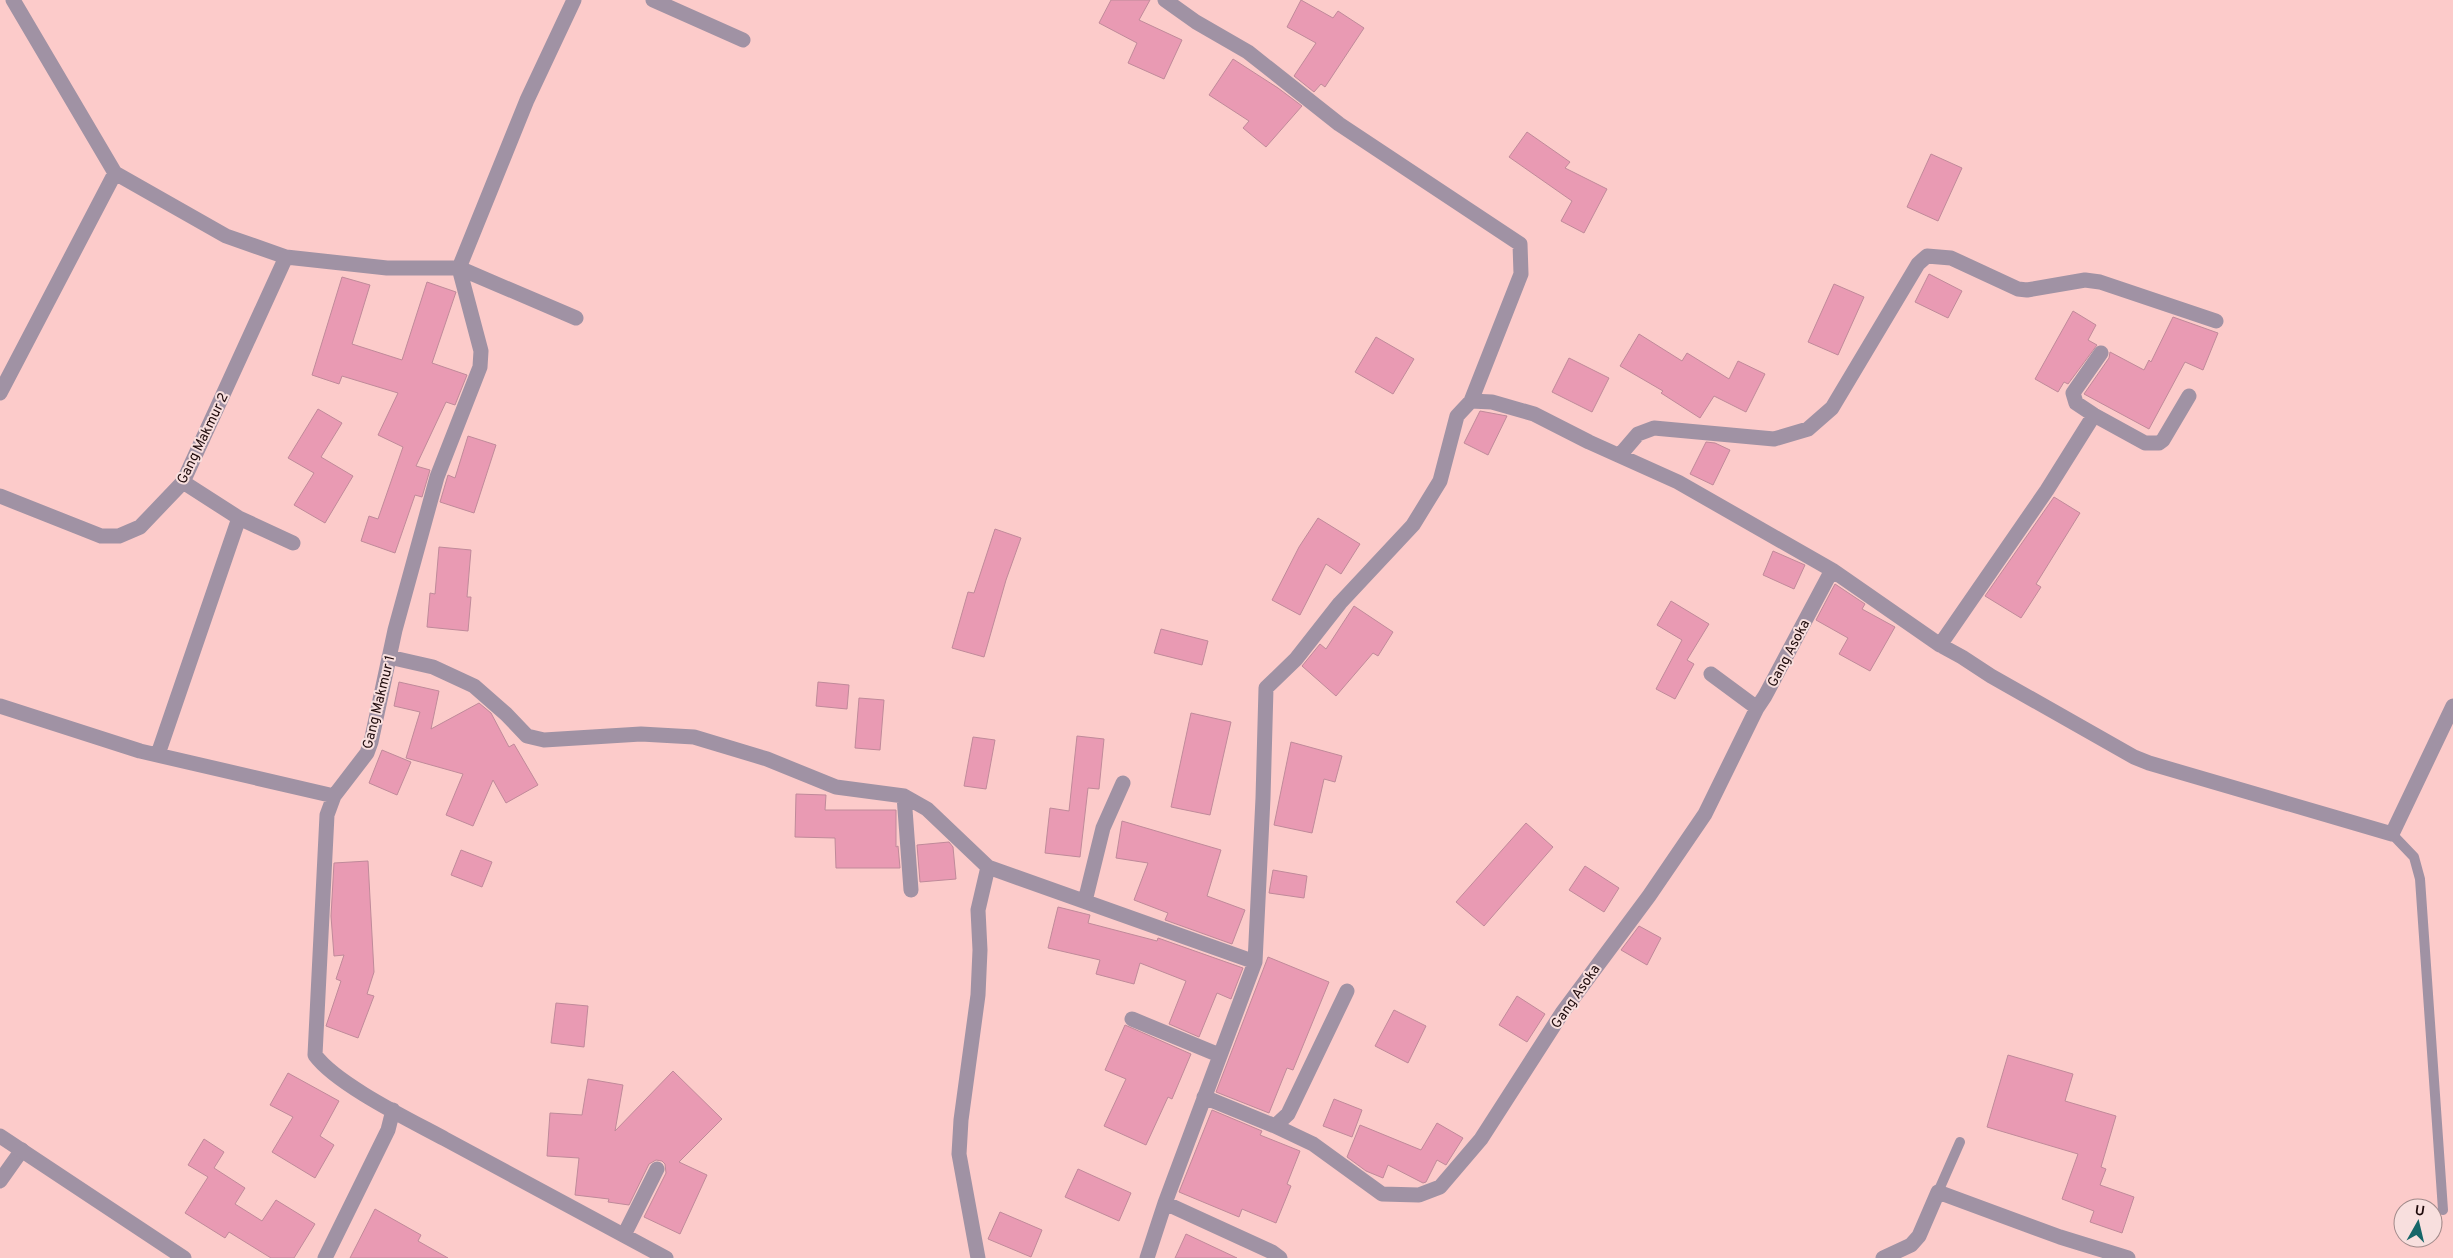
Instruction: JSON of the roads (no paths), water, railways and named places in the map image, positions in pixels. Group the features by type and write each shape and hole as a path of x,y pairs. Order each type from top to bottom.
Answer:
{"street":[{"path":"12,0 115,173 226,236 286,257 387,268 459,268 576,318"},
{"path":"459,268 527,100 574,0"},
{"path":"653,0 743,40"},
{"path":"1147,1258 1219,1055 1255,962 1266,688 1296,659 1340,602 1413,525 1440,480 1456,416 1471,401 1521,274 1520,244 1339,124 1248,52 1196,22 1166,0"},
{"path":"0,393 115,173"},
{"path":"1620,455 1638,434 1654,428 1774,439 1808,429 1832,408 1918,264 1927,256 1951,258 2018,289 2027,290 2085,280 2100,282 2216,321"},
{"name":"Gang Makmur 2","path":"0,496 100,536 120,536 140,527 183,482 286,257"},
{"name":"Gang Makmur 1","path":"334,796 367,753 389,656 437,477 480,367 481,351 459,268"},
{"path":"2101,353 2073,393 2076,402 2094,415 2145,443 2159,443 2164,440 2189,396"},
{"path":"1471,401 1492,402 1534,414 1589,442 1678,482 1832,570 1940,646 2134,757 2392,834 2453,706"},
{"path":"1940,646 2047,490 2094,415"},
{"path":"183,482 239,518 293,543"},
{"path":"158,754 239,518"},
{"name":"Gang Asoka","path":"1204,1097 1313,1144 1382,1194 1419,1195 1440,1187 1482,1139 1562,1013 1649,896 1705,814 1757,708 1832,570"},
{"path":"389,656 433,668 474,686 506,714 527,736 544,740 641,734 694,737 767,759 836,787 904,796 927,809 988,867 1255,962"},
{"path":"1711,674 1757,708"},
{"path":"0,706 140,750 334,796 327,815 325,836 316,1055 322,1065 392,1110 666,1258"},
{"path":"1084,902 1103,828 1123,783"},
{"path":"904,796 911,890"},
{"path":"978,1258 959,1154 961,1120 978,995 980,950 978,910 988,867"},
{"path":"1275,1126 1288,1114 1348,991"},
{"path":"1132,1019 1219,1055"},
{"path":"325,1258 388,1130 392,1110"},
{"path":"0,1136 184,1258"},
{"path":"0,1180 22,1150"},
{"path":"624,1235 657,1169"},
{"path":"1883,1258 1911,1245 1919,1236 1938,1192 2060,1237 2128,1258"},
{"path":"1165,1203 1272,1252 1280,1258"}],"lane":[{"path":"2392,834 2414,858 2420,879 2442,1198"},
{"path":"1938,1192 1960,1142"}]}
